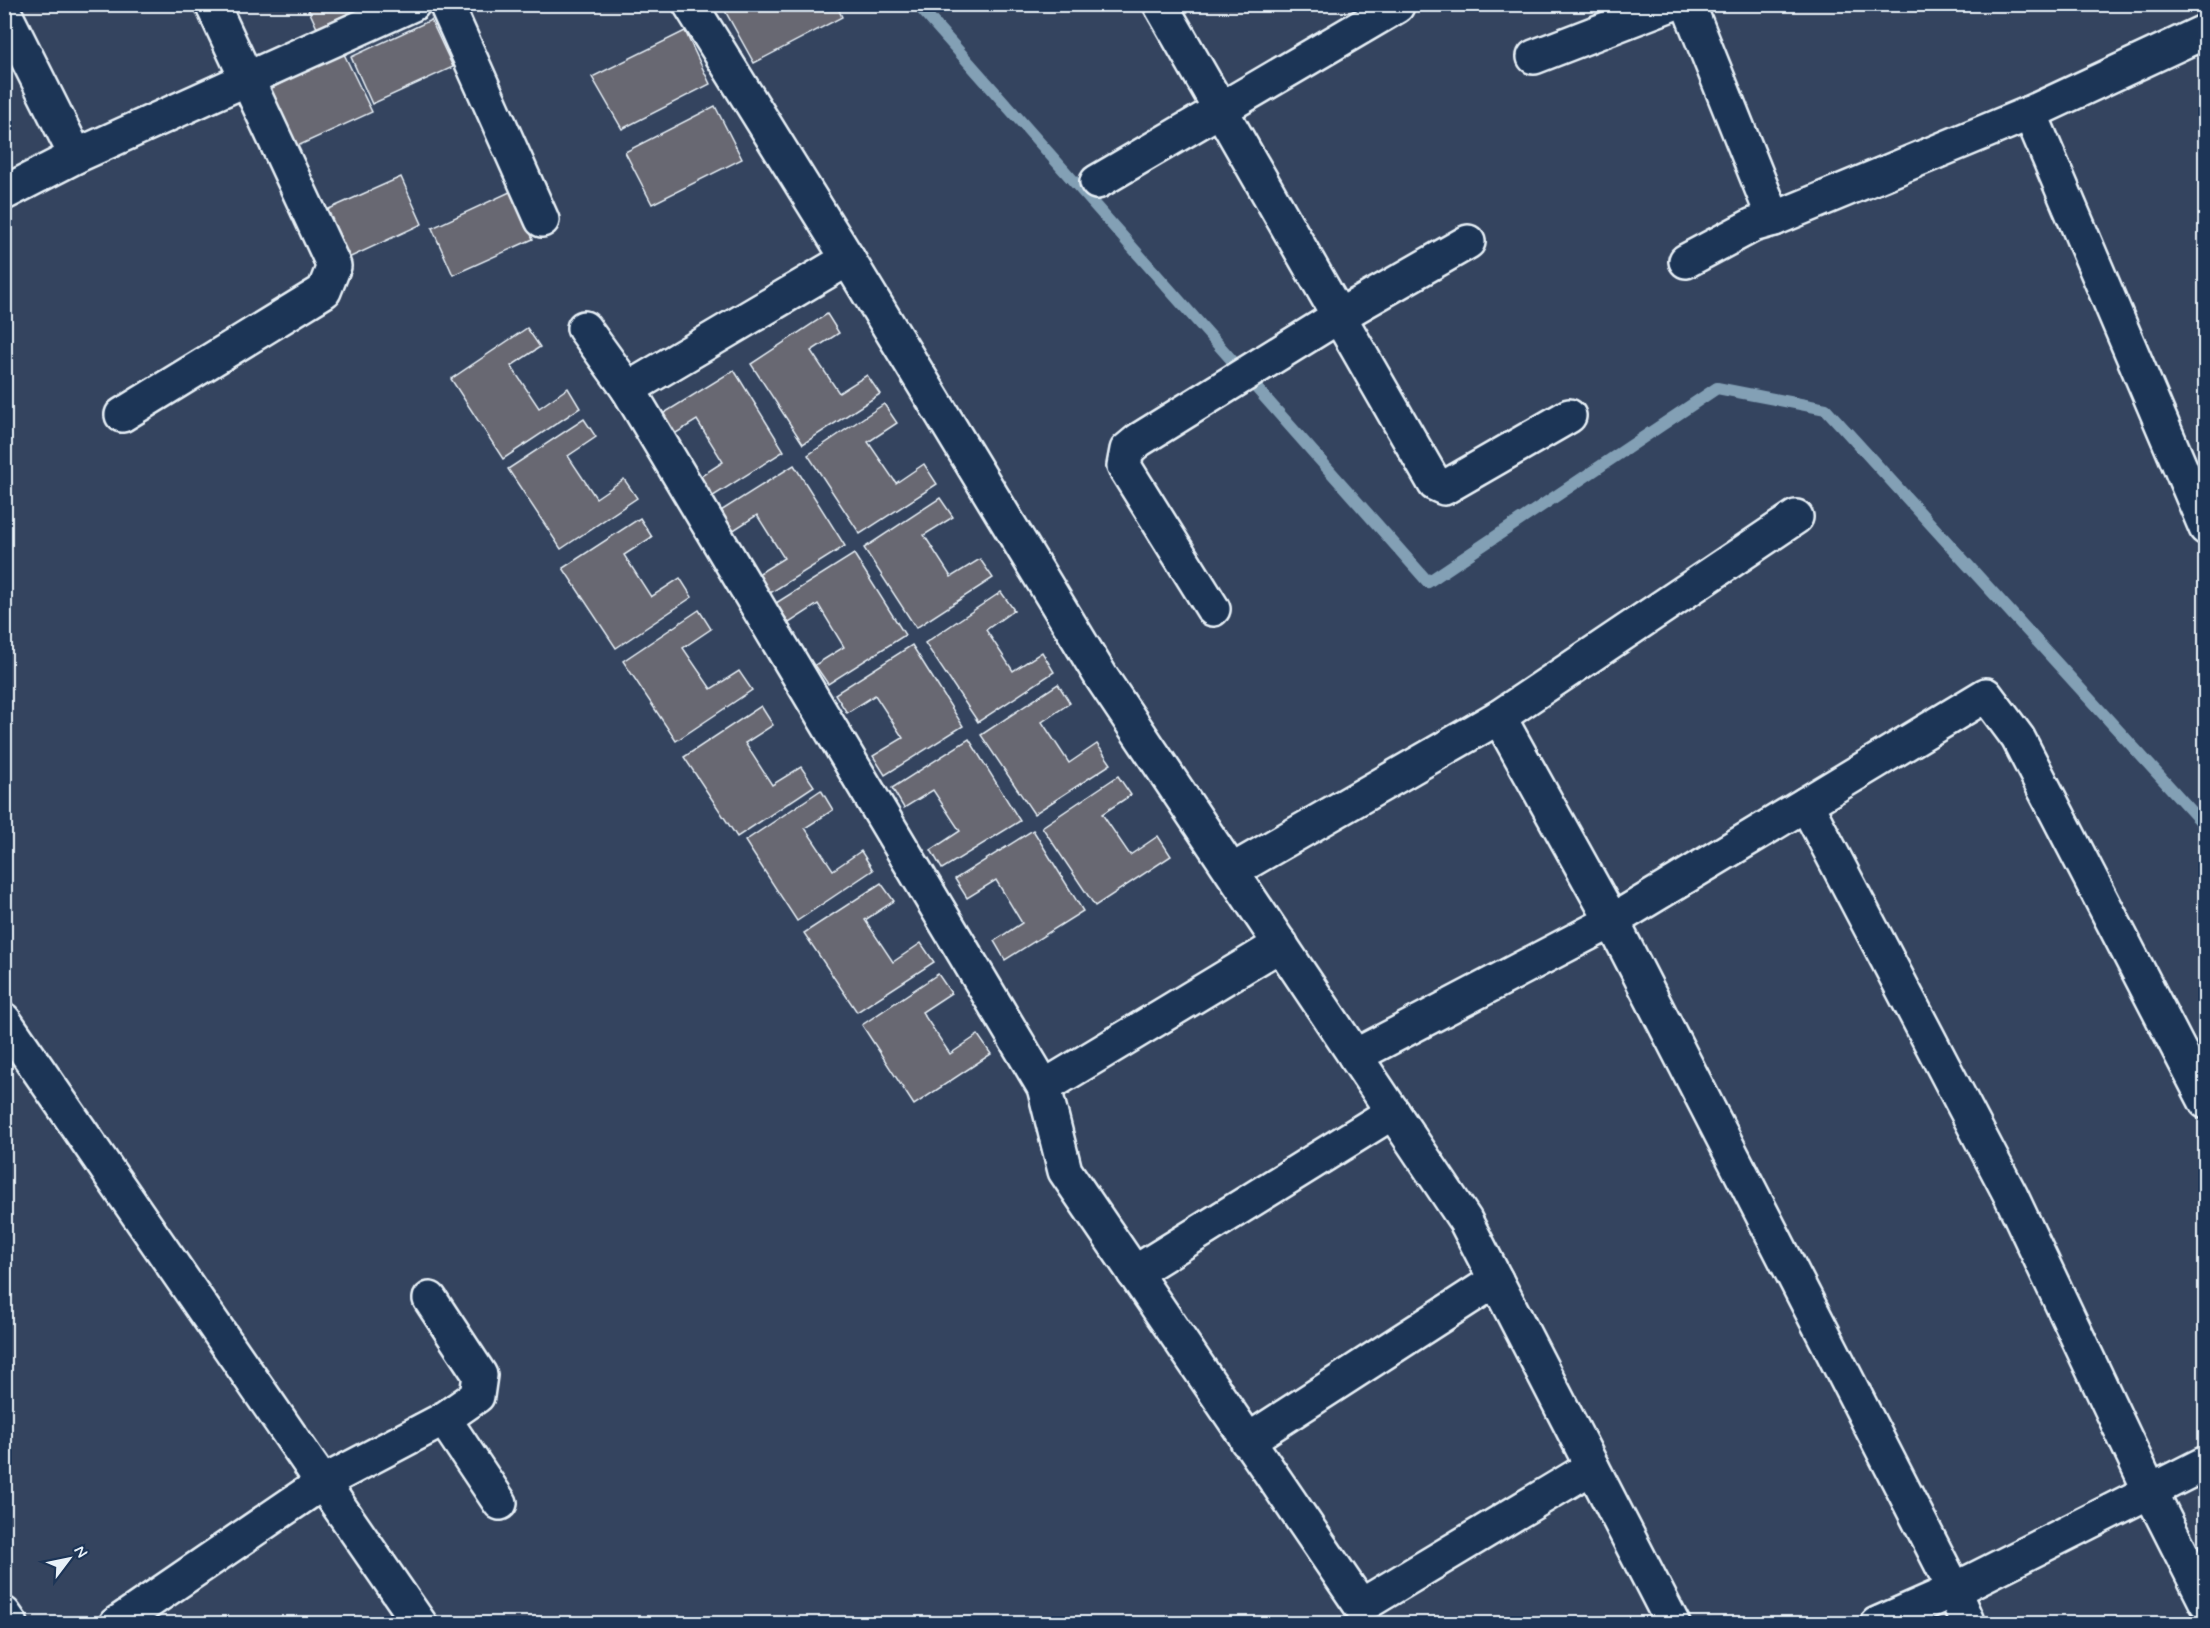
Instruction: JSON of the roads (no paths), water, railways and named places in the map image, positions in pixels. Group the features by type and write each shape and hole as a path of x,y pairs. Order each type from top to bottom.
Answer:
{"street":[{"path":"122,416 324,291 334,266 212,4"},
{"path":"4,193 76,156 413,4"},
{"path":"446,4 542,220"},
{"path":"690,4 848,259 1102,678 1465,1220 1673,1623"},
{"path":"1160,4 1435,484 1444,488 1569,416"},
{"path":"1534,57 1671,4"},
{"path":"1688,4 1774,219"},
{"path":"1097,182 1397,6"},
{"path":"4,12 76,156"},
{"path":"1686,261 1752,225 1774,219 2030,113 2205,31"},
{"path":"2030,113 2205,528"},
{"path":"1213,609 1124,466 1127,450 1201,399 1468,242"},
{"path":"628,389 848,259"},
{"path":"584,328 628,389 1044,1087 1065,1171 1361,1606 1592,1467"},
{"path":"1232,871 1499,717 1796,517"},
{"path":"1355,1056 1612,921 1986,695 2018,738 2205,1102"},
{"path":"1499,717 1612,921 1954,1590 1968,1623"},
{"path":"1806,804 2011,1196 2205,1602"},
{"path":"1044,1087 1281,944"},
{"path":"4,1020 420,1623"},
{"path":"1134,1274 1393,1112"},
{"path":"1248,1441 1496,1280"},
{"path":"116,1623 322,1483 444,1419 477,1396 480,1375 430,1299"},
{"path":"444,1419 500,1503"},
{"path":"1877,1623 1954,1590 2205,1463"},
{"path":"4,1614 11,1623"}],"waterway":[{"path":"917,4 1428,582 1717,388 1826,409 2206,827"}]}
